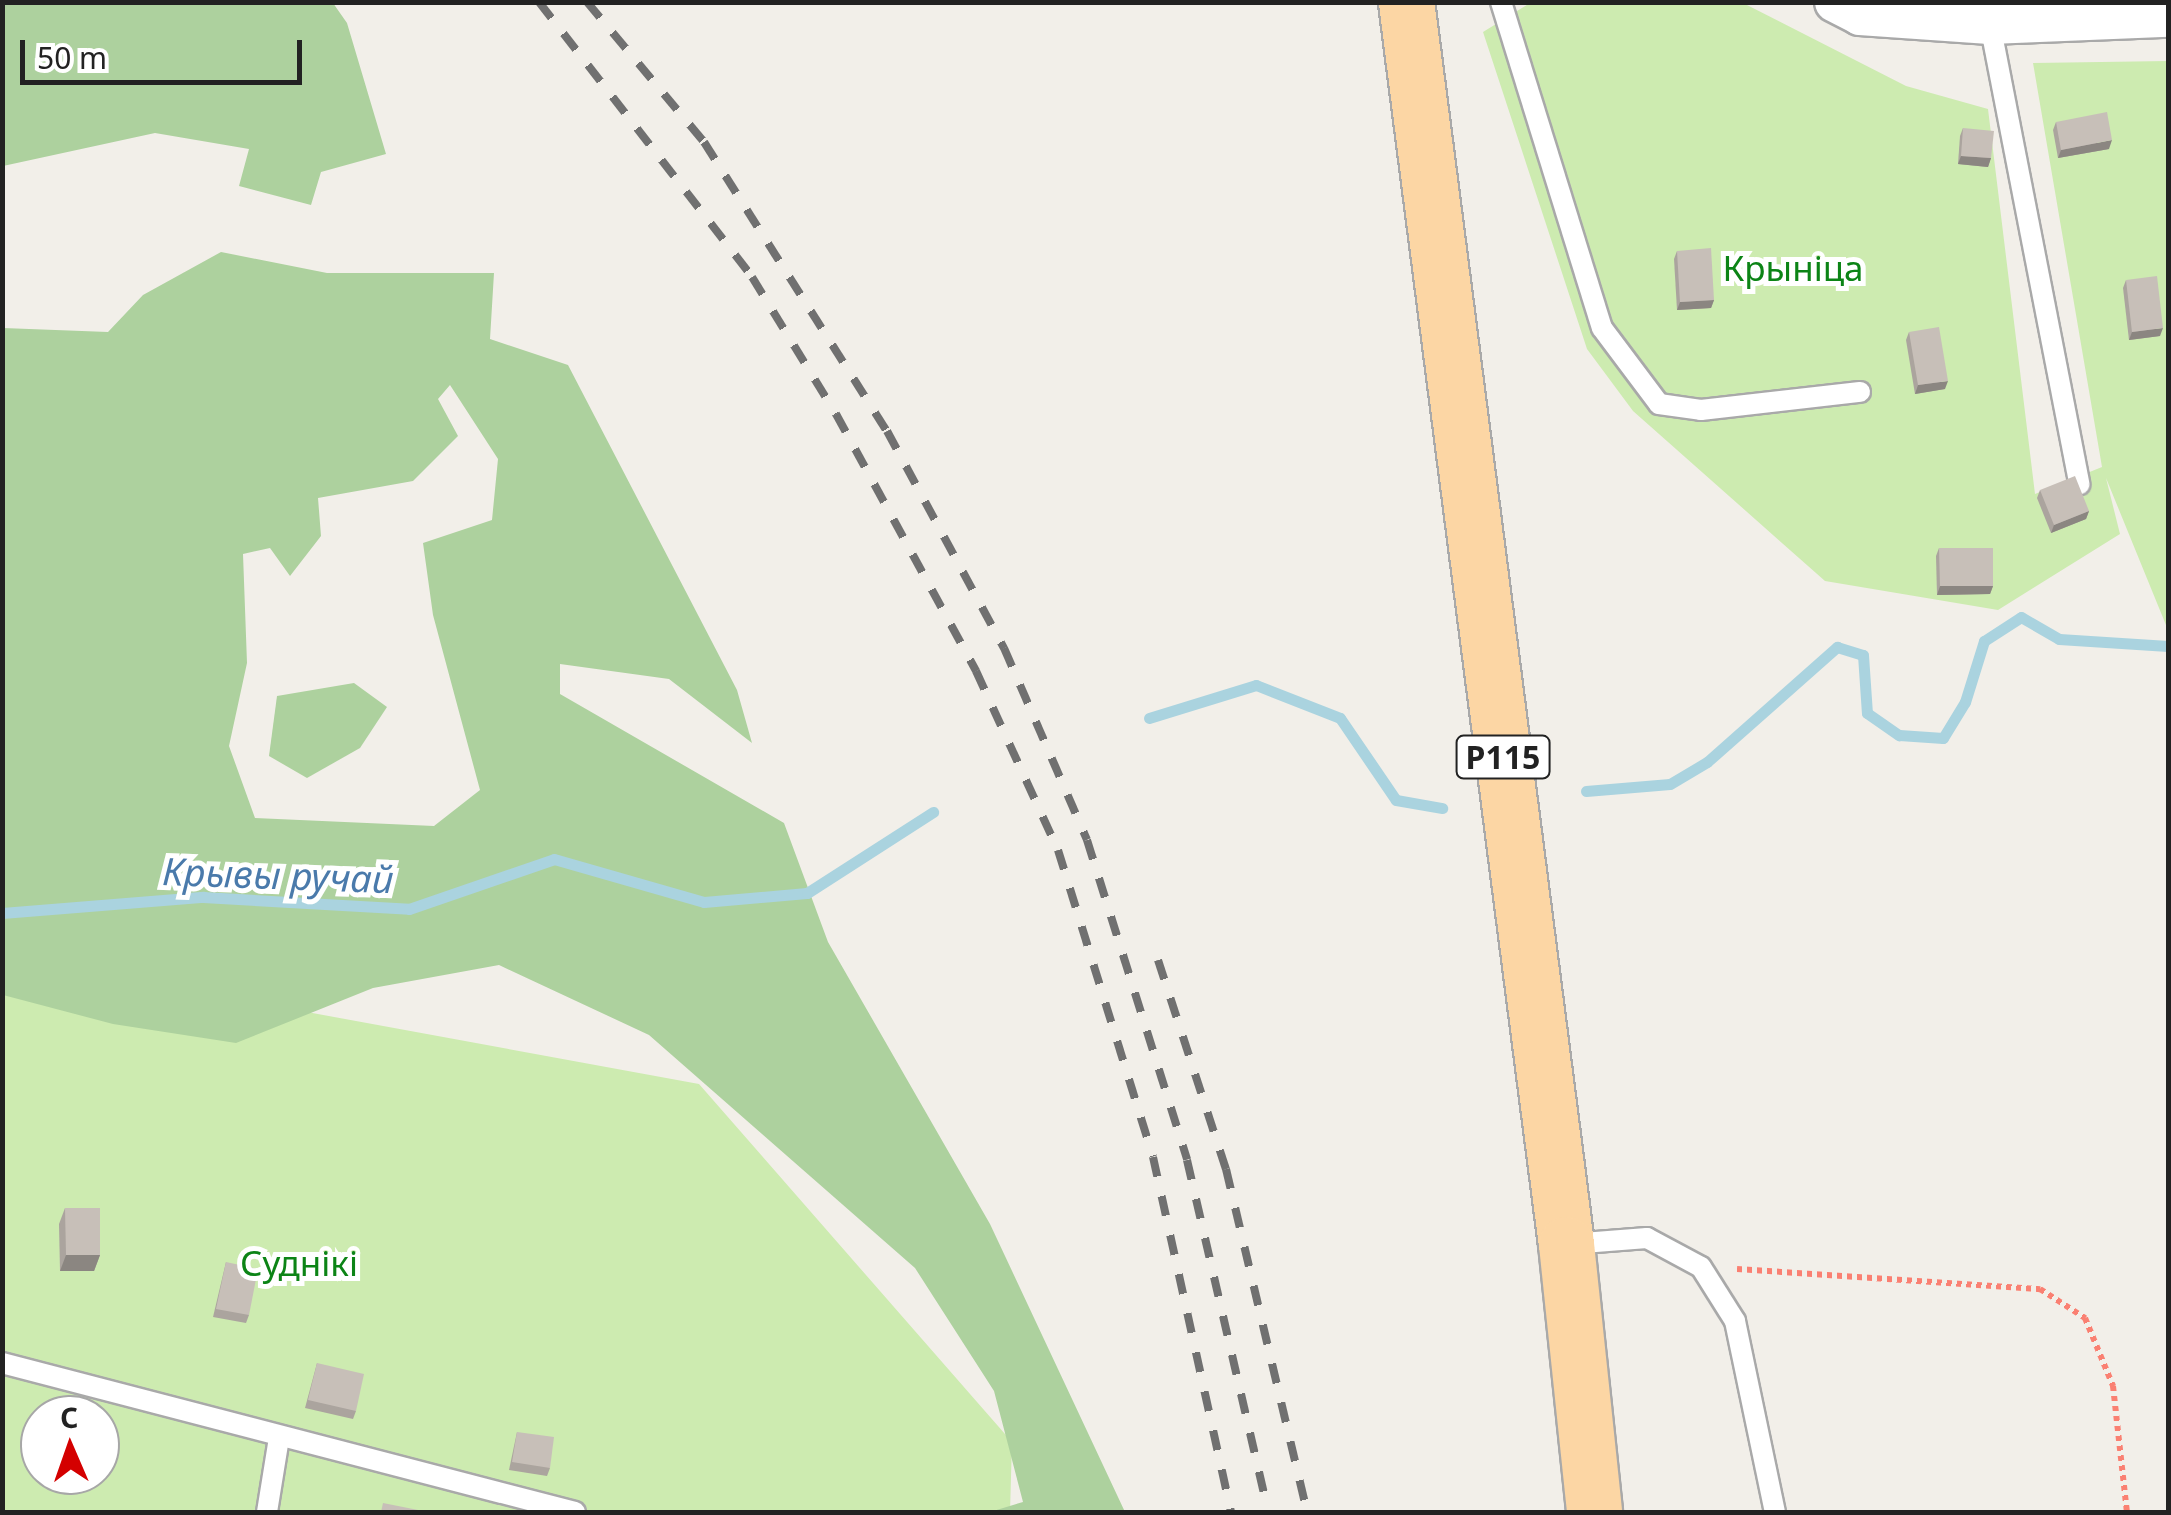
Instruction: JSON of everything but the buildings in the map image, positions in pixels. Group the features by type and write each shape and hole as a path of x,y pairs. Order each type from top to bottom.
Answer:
{"main road":[{"name":"Р115","path":"1406,2 1566,1244 1594,1512"}],"street":[{"path":"1836,2 1860,15 1990,24 2168,17"}],"lane":[{"path":"1500,2 1602,328 1659,404 1702,410 1860,392"},
{"path":"1990,24 2079,484"},
{"path":"1566,1244 1647,1238 1701,1267 1735,1321 1775,1512"},
{"path":"2,1363 576,1512"},
{"path":"268,1512 279,1438"}],"path":[{"path":"1701,1267 2040,1289 2085,1318 2112,1386 2127,1512"}],"green space":[{"path":"2,3 333,3 347,23 386,154 321,172 311,205 239,186 249,149 155,133 3,166"},
{"name":"Крыніца","path":"1530,3 1743,3 1906,86 1988,109 2035,494 2102,467 2033,63 2168,61 2168,630 2106,478 2120,534 1998,610 1825,581 1633,411 1587,349 1483,32"},
{"path":"221,252 327,273 494,273 490,339 568,365 737,690 752,743 669,679 560,664 560,694 784,823 828,942 990,1224 1125,1512 990,1512 1023,1502 994,1391 915,1268 649,1035 499,965 373,988 236,1043 113,1024 3,995 3,328 108,332 143,295","holes":["450,385 498,459 492,520 423,543 433,615 480,790 434,826 255,818 229,746 247,663 243,554 270,548 290,576 321,536 318,498 413,481 458,436 438,399"]},
{"path":"354,683 387,707 360,748 307,778 269,756 277,696"},
{"name":"Суднікі","path":"2,956 699,1084 1012,1442 1010,1512 3,1512"}],"waterway":[{"name":"Крывы ручай","path":"1586,791 1670,784 1707,762 1837,647 1863,655 1867,713 1899,735 1943,738 1965,702 1984,641 2021,617 2059,639 2168,646"},
{"name":"Крывы ручай","path":"1149,718 1256,685 1340,718 1396,800 1442,808"},
{"name":"Крывы ручай","path":"2,913 203,897 409,909 554,859 704,902 807,893 933,812"}],"railway":[{"path":"539,2 752,277 836,414 976,671 1058,850 1153,1157 1231,1512"},
{"path":"587,2 704,142 887,431 1004,648 1087,840 1187,1160 1268,1512"},
{"path":"1158,960 1226,1169 1307,1512"}]}
